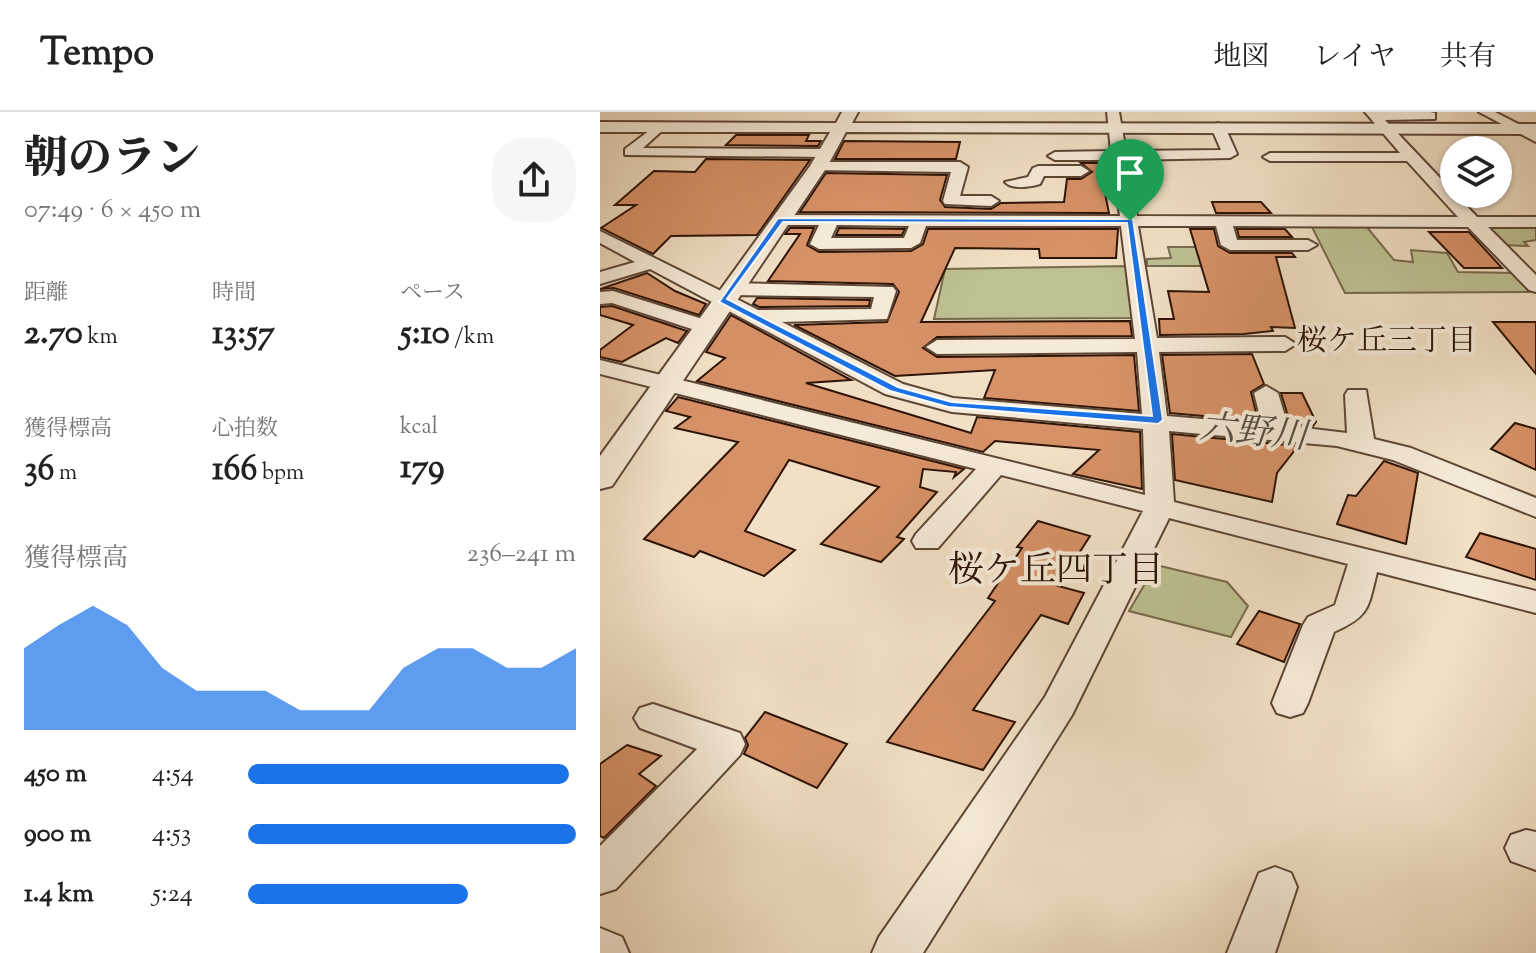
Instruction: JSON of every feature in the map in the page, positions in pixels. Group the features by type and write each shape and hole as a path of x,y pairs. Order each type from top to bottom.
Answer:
{"street":[{"path":"1485,112 1536,138"},
{"path":"600,127 658,128 845,119 1114,120 1218,127 1430,116"},
{"path":"600,479 823,160 845,119"},
{"path":"1377,119 1536,129"},
{"path":"1377,119 1536,286"},
{"path":"896,953 1059,705 1160,507 1158,423 1122,207 1114,120"},
{"path":"1013,182 1034,181 1038,171 1230,154 1218,127"},
{"path":"658,128 630,152 960,167 951,201 1014,201"},
{"path":"1055,156 1119,163"},
{"path":"1270,157 1410,157"},
{"path":"781,220 919,221 1012,227 1122,207 1223,222 1536,222"},
{"path":"830,221 819,244 911,243 919,221"},
{"path":"1223,222 1230,245 1308,245"},
{"path":"619,238 646,265 727,294 755,316 894,389 952,405 1277,432 1361,444 1402,454 1536,508"},
{"path":"600,278 646,265"},
{"path":"755,316 880,315 893,268"},
{"path":"727,294 886,291"},
{"path":"604,295 704,327"},
{"path":"937,347 1285,344"},
{"path":"600,367 1536,602"},
{"path":"1266,393 1277,432"},
{"path":"1357,395 1361,444"},
{"path":"927,541 995,465"},
{"path":"1290,703 1320,625 1350,612 1366,557"},
{"path":"600,875 726,744 653,718"},
{"path":"1251,953 1275,887"},
{"path":"600,950 605,953"}],"green space":[{"path":"1536,224 1536,240 1524,242 1528,246 1502,245 1484,225"},
{"path":"1311,225 1366,226 1394,260 1413,262 1411,250 1447,253 1458,272 1516,273 1534,292 1345,293"},
{"path":"1168,247 1223,247 1228,266 1147,266 1147,259 1171,258"},
{"path":"1131,266 1139,318 934,319 945,269"},
{"path":"1156,565 1227,582 1248,606 1231,637 1129,611"}],"building":[{"path":"736,135 809,135 806,141 821,141 818,146 726,145"},
{"path":"844,141 960,142 956,159 835,159"},
{"path":"706,159 810,160 757,235 671,236 653,254 601,228 636,205 615,205 654,171 695,172"},
{"path":"1081,163 1099,163 1109,213 800,212 826,173 947,175 940,200 945,207 991,209 1001,203 1064,202 1067,179 1081,179 1092,172"},
{"path":"1212,202 1261,202 1271,213 1216,213"},
{"path":"790,228 814,228 807,245 819,252 911,251 923,244 928,229 1118,229 1116,258 1040,258 1039,249 955,248 921,322 1130,321 1132,336 937,337 923,348 937,357 1134,355 1139,411 984,398 995,370 895,376 794,325 887,322 899,292 893,284 768,281 800,234 785,234"},
{"path":"839,228 905,229 902,235 836,235"},
{"path":"1190,229 1214,229 1218,246 1230,253 1292,253 1295,257 1276,257 1295,328 1271,327 1273,331 1244,334 1160,335 1159,319 1174,319 1168,291 1209,292"},
{"path":"1237,229 1285,229 1292,237 1239,237"},
{"path":"1429,232 1469,232 1502,268 1464,268"},
{"path":"647,273 675,291 706,304 699,315 614,288 600,289"},
{"path":"757,298 870,300 869,306 759,307 753,304"},
{"path":"612,306 687,331 678,343 666,338 622,362 600,357 600,350 633,325 600,315 600,307"},
{"path":"731,315 851,380 806,383 971,433 977,417 1140,432 1142,489 1073,474 1099,450 995,441 983,452 697,381 725,358 706,352"},
{"path":"1493,322 1536,322 1536,374"},
{"path":"1252,354 1264,384 1251,392 1258,421 1170,413 1162,355"},
{"path":"1281,393 1302,393 1316,422 1313,426 1290,423"},
{"path":"678,397 964,469 954,477 956,472 923,469 920,487 937,492 897,537 904,539 881,562 821,544 879,487 789,460 745,531 795,550 764,576 700,551 694,557 644,539 738,442 675,428 690,417 666,411"},
{"path":"1515,423 1536,429 1536,470 1491,449"},
{"path":"1172,434 1298,446 1277,473 1272,502 1175,480"},
{"path":"1384,461 1418,473 1406,544 1337,524 1348,495 1356,496"},
{"path":"1038,521 1090,536 1058,586 1084,593 1068,624 1041,615 973,710 1015,722 983,770 887,742 995,601 988,598 1022,548 1017,547"},
{"path":"1480,533 1536,549 1536,580 1466,557"},
{"path":"1259,611 1300,624 1284,662 1237,644"},
{"path":"765,712 847,744 817,788 744,754 748,745 745,738"},
{"path":"627,745 661,756 639,774 656,786 604,838 600,836 600,764"}],"district":[{"name":"桜ケ丘三丁目","path":"1387,342"},
{"name":"桜ケ丘四丁目","path":"1056,572"}],"route":[{"path":"781,220 1130,221 1146,315 1147,347 1158,420 952,405 894,389 722,300 781,220"}],"water label":[{"name":"六野川","path":"1253,434"}]}
